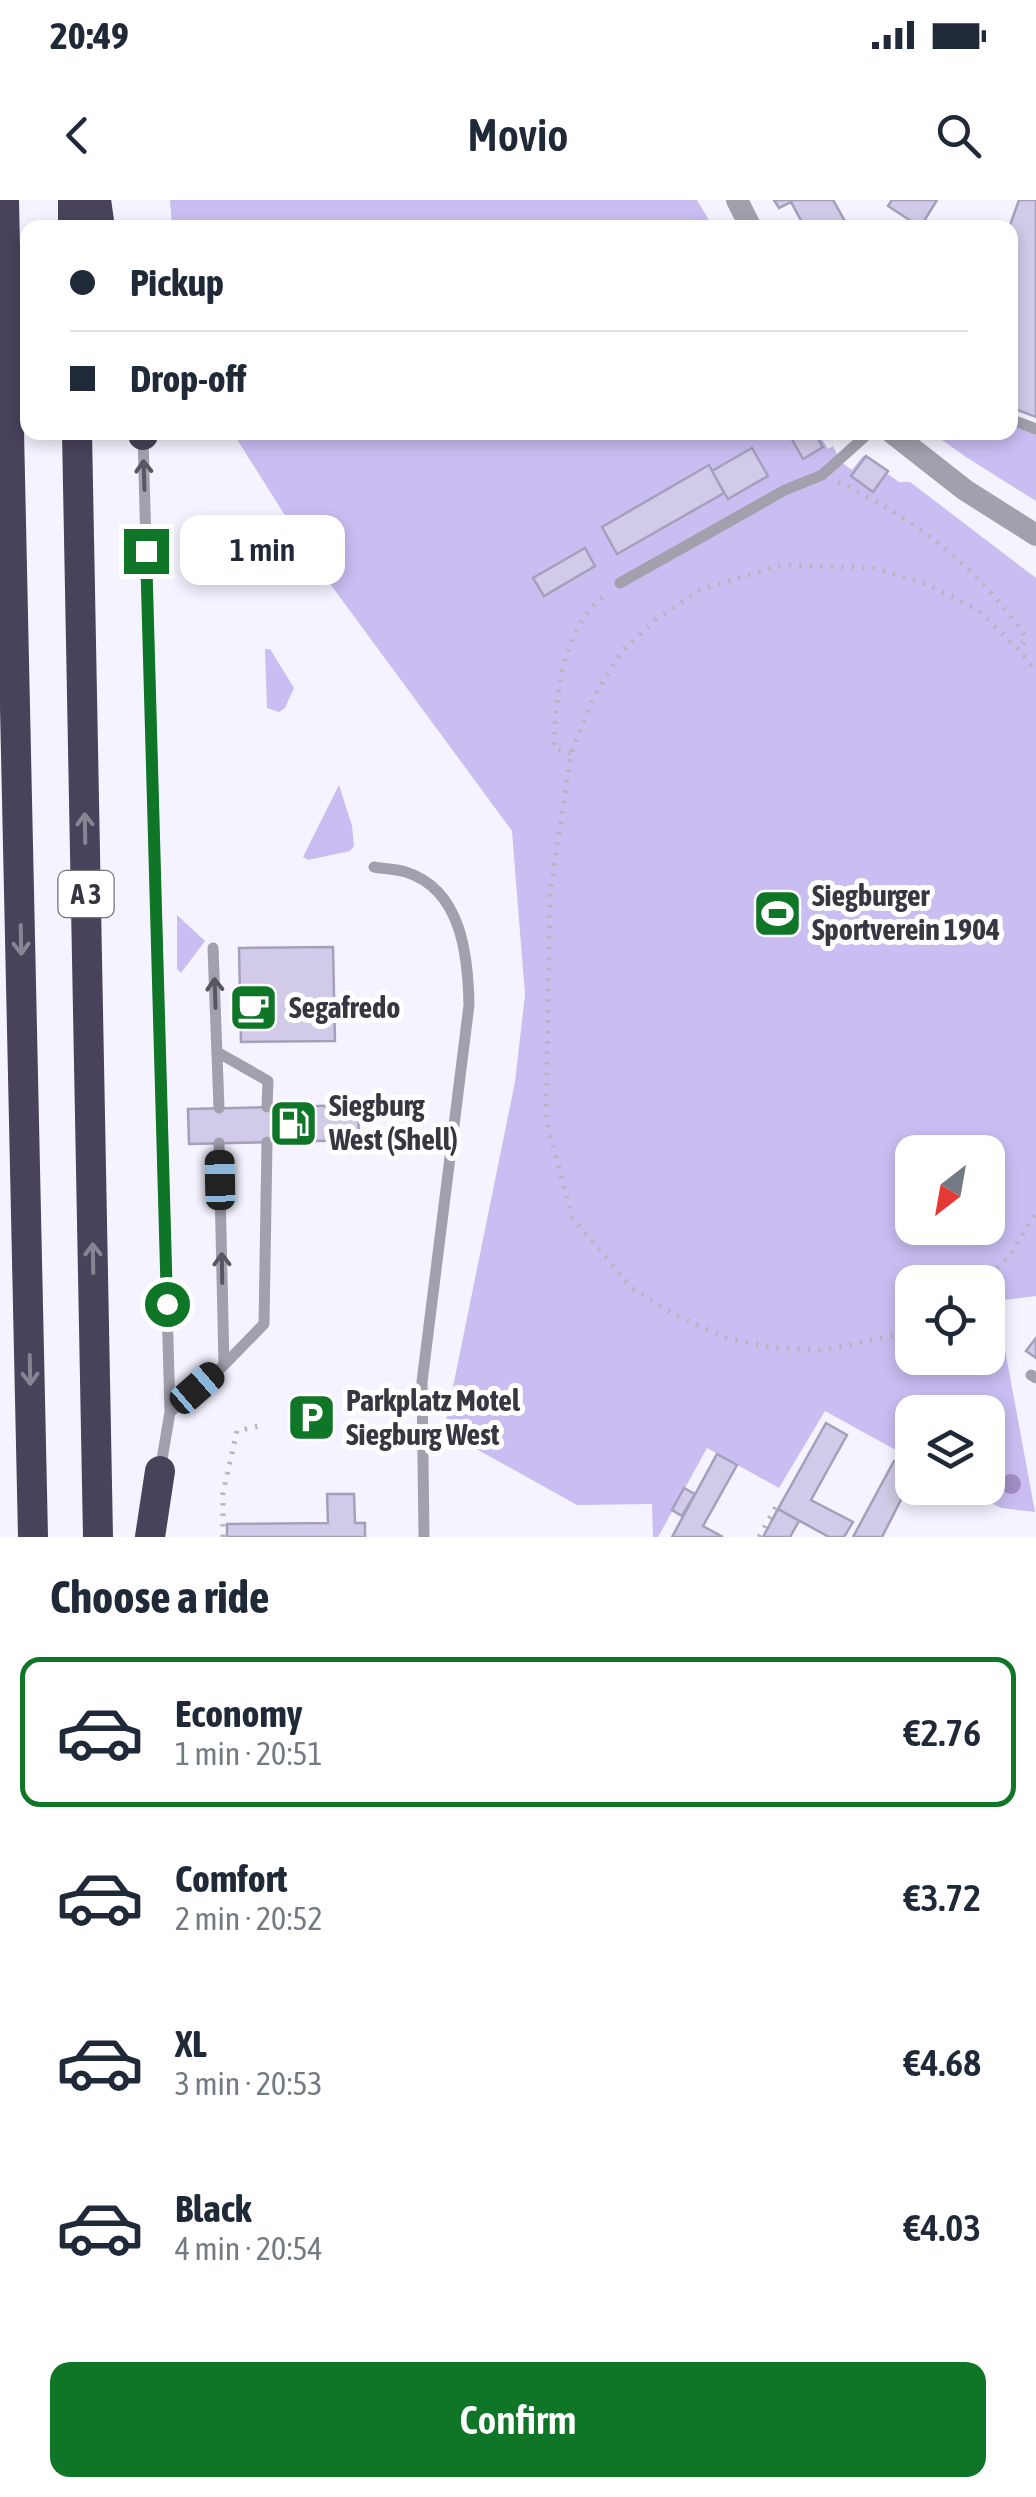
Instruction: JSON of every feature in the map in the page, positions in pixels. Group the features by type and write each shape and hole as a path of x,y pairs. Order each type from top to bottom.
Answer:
{"highway":[{"name":"A 3","path":"4,200 33,1537"},
{"name":"A 3","path":"77,440 98,1537"},
{"path":"0,901 18,808"},
{"path":"150,1537 160,1471"}],"street":[{"path":"901,440 965,490 1036,534"}],"lane":[{"path":"142,440 170,1412 160,1471"},
{"path":"620,582 786,490 822,475 861,440"},
{"path":"374,867 407,872 429,885 450,909 463,936 468,966 468,1006 422,1382 424,1536 433,1537"},
{"path":"213,948 219,1108"},
{"path":"217,1052 268,1081 268,1107"},
{"path":"170,1412 264,1324 267,1142"},
{"path":"220,1143 224,1365"}],"path":[{"path":"822,475 885,503 930,536 1002,603 1026,637 1020,651"},
{"path":"895,1335 824,1350 776,1348 730,1339 677,1316 632,1288 572,1218 546,1120 550,894 570,753 593,699 620,654 655,620 700,590 781,565 874,568 929,584 978,612 1020,651 1036,672"},
{"path":"570,753 554,748 559,689 572,634 595,602 620,582"},
{"path":"1001,1265 1010,1257 1036,1212"},
{"path":"223,1537 223,1493 237,1431 263,1425"},
{"path":"760,1537 780,1501"}],"shaded area":[{"path":"170,200 697,200 709,220 171,220"},
{"path":"1018,421 1036,427 1036,501 942,440 1018,440"},
{"name":"Siegburger Sportverein 1904","path":"237,440 822,440 828,449 833,446 841,462 852,470 863,456 899,482 910,482 1036,578 1036,1296 1005,1300 1005,1265 895,1265 895,1375 1005,1375 1005,1350 1035,1512 995,1505 1005,1505 1005,1395 895,1395 895,1450 825,1411 779,1488 707,1448 658,1537 653,1537 652,1504 577,1505 444,1431 515,1082 525,995 512,831 317,566"},
{"path":"265,649 270,649 294,688 279,712 267,708"},
{"path":"339,785 354,846 350,851 308,860 303,857"},
{"path":"177,915 205,941 181,973 177,969"}],"building":[{"path":"774,200 833,200 844,220 801,220 791,202 779,208"},
{"path":"892,200 937,200 925,220 909,220 888,206"},
{"path":"1019,200 1036,200 1036,417 1018,410 1018,220 1012,220"},
{"path":"792,440 819,440 823,447 803,459"},
{"path":"752,448 768,476 728,499 712,471"},
{"path":"866,456 888,471 873,492 851,476"},
{"path":"709,465 724,493 617,554 602,527"},
{"path":"585,548 595,566 544,596 533,578"},
{"path":"333,947 335,1041 241,1042 239,948"},
{"path":"358,1105 359,1140 189,1144 188,1109"},
{"path":"1036,1338 1036,1358 1026,1351"},
{"path":"826,1423 847,1435 811,1500 853,1522 844,1537 829,1537 778,1509"},
{"path":"717,1454 737,1465 703,1526 723,1537 672,1537"},
{"path":"894,1461 895,1505 898,1505 882,1537 853,1537"},
{"path":"684,1488 695,1494 682,1516 672,1510"},
{"path":"327,1494 354,1494 355,1523 365,1523 365,1537 227,1537 227,1524 328,1523"},
{"path":"778,1509 799,1521 790,1537 763,1537"}],"place":[{"name":"Siegburger Sportverein 1904","path":"777,913"},
{"name":"Segafredo","path":"254,1008"},
{"name":"Siegburg West (Shell)","path":"294,1123"},
{"name":"Parkplatz Motel Siegburg West","path":"311,1418"}],"route":[{"path":"146,551 167,1304"}]}
